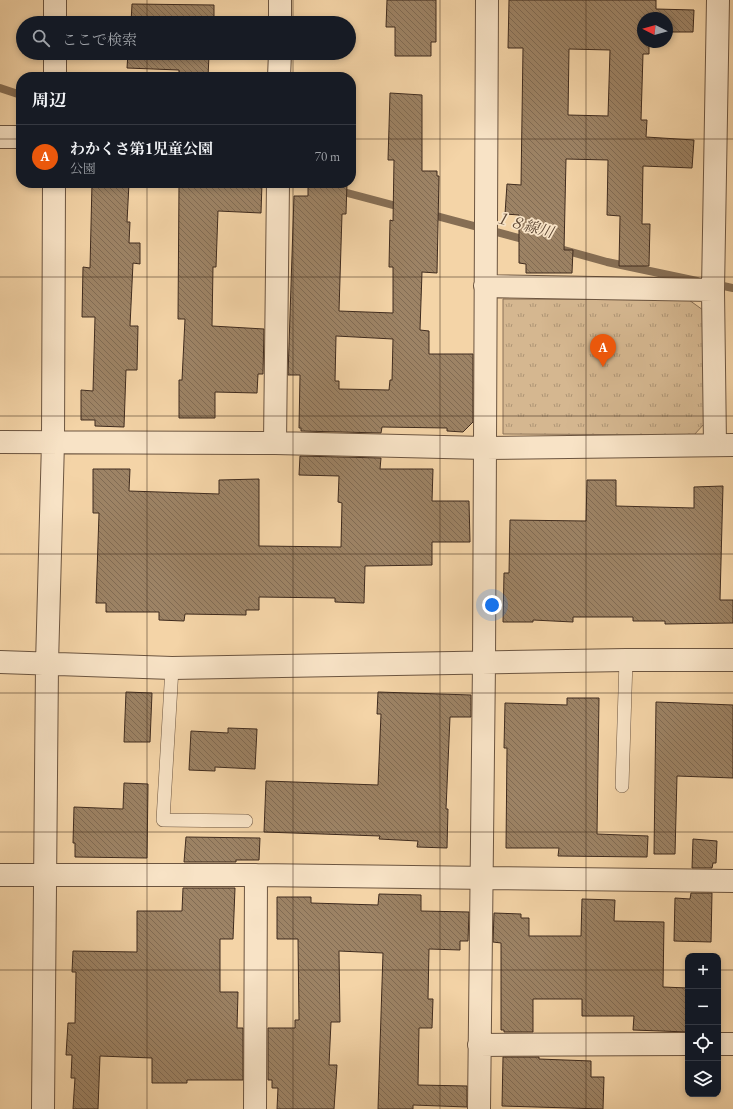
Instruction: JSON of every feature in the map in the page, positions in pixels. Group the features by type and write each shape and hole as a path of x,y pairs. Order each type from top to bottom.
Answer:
{"street":[{"path":"55,16 56,0"},
{"path":"280,0 280,16"},
{"path":"479,1109 484,663 487,0"},
{"path":"0,442 275,443 485,448 724,445 713,290 718,0"},
{"path":"54,72 55,60"},
{"path":"279,72 280,60"},
{"path":"0,137 16,137"},
{"path":"43,1109 47,664 53,442 54,188"},
{"path":"275,443 278,188"},
{"path":"485,286 713,290"},
{"path":"0,662 172,668 626,660 733,660"},
{"path":"0,875 733,881"},
{"path":"255,1109 256,876"},
{"path":"479,1045 685,1044"},
{"path":"721,1044 733,1044"}],"lane":[{"path":"622,786 626,660"},
{"path":"172,668 163,820 246,821"}],"green space":[{"path":"503,299 689,300 703,310 704,424 694,435 503,434"}],"building":[{"path":"387,0 436,0 436,42 431,42 431,56 395,56 395,27 386,27"},
{"path":"509,0 656,0 656,9 694,10 693,32 673,32 673,12 637,12 637,48 649,48 649,54 643,54 641,120 647,120 646,137 694,140 692,168 643,166 642,224 650,224 649,266 619,266 620,216 607,215 608,160 566,159 564,250 573,250 572,273 526,273 526,264 519,263 519,215 505,214 507,184 521,185 523,48 508,48","holes":["569,49 610,50 608,116 568,115"]},
{"path":"132,4 214,5 214,16 131,16"},
{"path":"128,60 209,60 208,72 179,72 179,70 127,68"},
{"path":"390,93 422,95 422,171 437,171 437,176 439,176 437,273 422,272 420,330 429,331 429,354 473,354 473,422 463,432 447,431 447,428 382,427 381,433 301,431 301,428 299,428 300,375 288,375 294,196 308,196 308,188 347,188 346,214 342,214 339,311 393,313 393,267 389,267 390,220 393,221 394,160 388,160","holes":["336,336 393,339 392,380 390,380 389,390 339,389 339,381 335,381"]},
{"path":"92,188 129,188 127,222 130,222 129,243 140,243 140,264 133,263 130,326 138,326 137,370 126,370 124,427 95,426 95,420 81,420 81,390 93,391 95,317 82,317 83,267 90,268"},
{"path":"179,188 262,188 261,213 218,211 216,267 213,267 212,326 264,329 263,374 258,374 257,393 215,392 215,418 179,418 179,380 182,380 185,319 178,319"},
{"path":"300,456 381,458 380,469 433,469 432,501 469,501 470,542 432,542 432,565 365,566 364,603 335,602 335,598 259,597 259,610 246,610 246,615 185,614 184,621 159,620 159,612 106,612 106,603 96,603 99,513 93,513 93,469 130,469 129,491 219,494 219,480 259,479 259,546 341,547 342,503 338,502 339,476 299,475"},
{"path":"587,480 616,480 616,506 694,508 694,487 723,486 720,600 733,600 733,623 665,624 665,621 633,621 633,617 573,617 573,622 533,620 533,622 503,622 504,573 509,573 510,520 586,521"},
{"path":"126,692 152,693 150,742 124,742"},
{"path":"378,692 471,695 471,717 450,717 446,809 448,809 447,848 417,847 418,841 379,839 380,836 264,832 266,781 378,785 381,714 377,714"},
{"path":"567,698 599,698 597,834 648,836 647,857 558,856 559,848 506,848 507,748 504,748 505,703 567,705"},
{"path":"656,702 733,705 733,778 677,776 675,854 654,854"},
{"path":"228,728 257,729 255,769 215,767 215,771 189,770 191,731 228,733"},
{"path":"124,783 148,784 147,858 75,857 75,843 73,843 74,807 123,809"},
{"path":"186,837 260,838 259,860 236,860 236,862 184,862"},
{"path":"693,839 717,841 716,863 713,863 712,868 692,868"},
{"path":"183,888 235,888 233,939 220,939 220,992 238,992 237,1028 243,1028 243,1080 187,1080 187,1083 152,1083 152,1058 100,1056 98,1109 73,1109 75,1078 71,1078 72,1055 66,1055 68,1023 75,1023 76,972 72,972 73,951 137,952 137,911 182,911"},
{"path":"691,893 712,893 711,942 674,941 675,898 690,899"},
{"path":"379,894 421,895 421,911 469,912 468,941 460,941 460,950 429,949 428,999 433,999 432,1028 419,1028 418,1085 467,1086 467,1107 413,1105 413,1109 378,1109 383,953 339,951 340,1022 331,1022 329,1065 337,1065 334,1109 277,1109 278,1088 272,1088 272,1080 268,1080 268,1028 295,1028 295,1020 299,1020 298,939 277,939 277,897 311,897 311,903 378,905"},
{"path":"582,899 615,900 614,921 664,922 663,987 685,988 685,1032 633,1030 634,1016 582,1016 582,999 533,999 533,1032 504,1032 504,1030 501,1030 501,943 493,942 494,913 521,914 521,918 529,918 529,936 581,936"},
{"path":"503,1057 539,1057 539,1059 591,1061 591,1077 604,1077 603,1109 502,1106"}],"waterway":[{"name":"１８線川","path":"0,88 16,93"},
{"name":"１８線川","path":"336,190 404,208"},
{"name":"１８線川","path":"429,214 530,241"},
{"name":"１８線川","path":"564,250 607,262 697,281"},
{"name":"１８線川","path":"714,284 733,288"}],"place":[{"name":"わかくさ第1児童公園","path":"603,367"}]}
